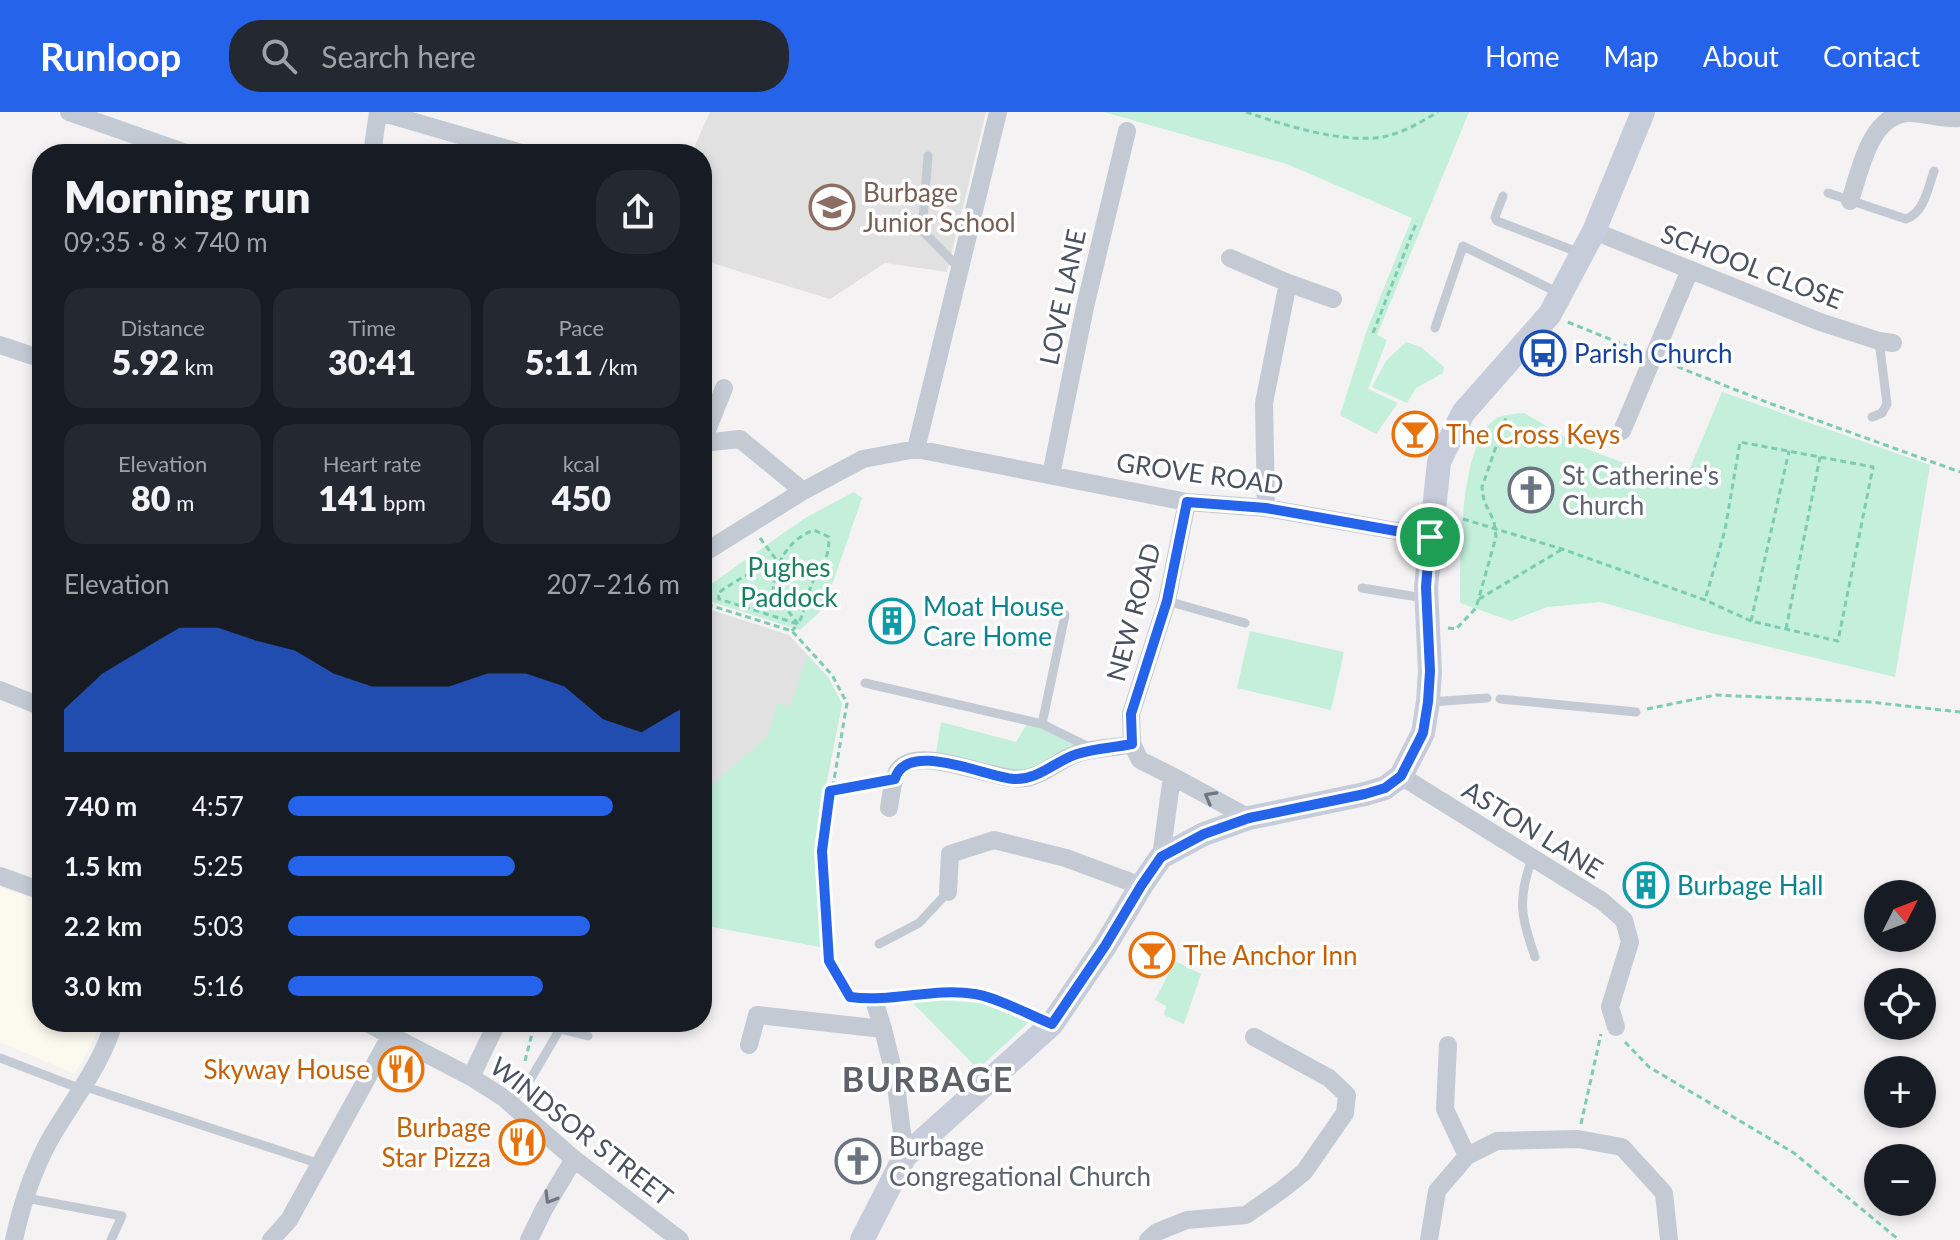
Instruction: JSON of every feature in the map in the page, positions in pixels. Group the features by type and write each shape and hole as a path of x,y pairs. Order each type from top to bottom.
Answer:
{"main road":[{"path":"862,1240 905,1156 1052,1024 1161,857 1204,834 1249,818 1365,794 1385,788 1401,776 1423,733 1428,702 1427,599 1430,537 1439,462 1463,413 1556,304 1594,231 1643,112"}],"street":[{"path":"69,112 160,144"},
{"path":"374,144 379,112 490,144"},
{"path":"916,449 998,112"},
{"path":"1850,201 1874,137 1880,126 1889,119 1909,113 1960,118"},
{"name":"LOVE LANE","path":"1051,475 1085,307 1127,131"},
{"name":"SCHOOL CLOSE","path":"1594,231 1820,322 1886,342"},
{"path":"1230,258 1333,299"},
{"path":"1622,431 1690,270"},
{"path":"1266,508 1264,403 1288,283"},
{"path":"0,345 32,356"},
{"path":"712,418 724,388"},
{"path":"712,442 740,439 803,491"},
{"name":"GROVE ROAD","path":"712,548 803,491 863,459 916,449 1187,502 1266,508 1430,537"},
{"name":"NEW ROAD","path":"1132,744 1131,714 1167,601 1187,502"},
{"path":"0,690 32,703"},
{"path":"889,808 897,771 908,763 935,760 1013,779 1028,778 1072,756 1094,749 1132,744 1140,760 1249,818"},
{"path":"1161,857 1172,776"},
{"name":"ASTON LANE","path":"1401,776 1602,901 1624,920 1630,942 1610,1007"},
{"path":"948,892 950,854 994,840 1066,858 1141,886"},
{"path":"2,877 32,888"},
{"path":"874,1000 895,1078 905,1156"},
{"path":"1610,1007 1616,1027"},
{"path":"749,1045 757,1015 883,1029"},
{"path":"14,1240 26,1198 48,1143 82,1088 109,1032"},
{"path":"271,1240 289,1220 392,1032"},
{"name":"WINDSOR STREET","path":"400,1032 510,1103 574,1159 680,1240"},
{"path":"471,1077 492,1032"},
{"path":"1148,1240 1157,1232 1187,1220 1246,1215 1304,1172 1345,1113 1347,1095 1329,1078 1254,1037"},
{"path":"1448,1045 1445,1109 1467,1156"},
{"path":"1429,1240 1437,1191 1467,1156 1497,1141 1578,1139 1622,1147 1664,1193 1669,1240"},
{"path":"529,1240 574,1159"}],"lane":[{"path":"922,231 928,156"},
{"path":"1828,193 1896,217 1911,218 1920,209 1934,171"},
{"path":"1503,196 1495,217 1497,221 1583,254"},
{"path":"870,220 914,222 960,269"},
{"path":"1435,328 1463,246 1556,304"},
{"path":"1872,417 1882,413 1887,404 1886,342"},
{"path":"1362,588 1427,599"},
{"path":"1167,601 1245,623"},
{"path":"1042,724 1065,615"},
{"path":"865,683 1042,724 1094,749"},
{"path":"1428,702 1487,698"},
{"path":"1500,699 1636,712"},
{"path":"1532,859 1521,897 1535,957"},
{"path":"879,944 919,923 948,892"},
{"path":"510,1103 530,1080 558,1032"},
{"path":"572,1032 588,1036"},
{"path":"0,1058 82,1088 320,1164"},
{"path":"26,1198 122,1216 111,1240"}],"path":[{"path":"1246,112 1339,137 1377,138 1412,127 1438,112"},
{"path":"1373,333 1417,221"},
{"path":"1556,304 1654,357 1769,403 1960,472"},
{"path":"1428,626 1456,629 1476,608 1496,537 1482,487 1507,415"},
{"path":"1463,519 1562,549 1705,600 1751,621 1838,641 1873,467 1740,442 1725,530 1705,600"},
{"path":"1751,621 1789,451"},
{"path":"1786,629 1820,457"},
{"path":"751,525 778,562"},
{"path":"792,631 798,624 804,615 811,586 829,555 829,537 814,530 801,535 778,562 773,591 798,624"},
{"path":"1479,599 1562,549"},
{"path":"778,562 737,580 718,593 719,599 798,624"},
{"path":"712,606 792,631 832,675 847,703 822,851 829,961 850,997 874,1000 932,993 976,994 1052,1024"},
{"path":"1636,712 1716,695 1870,702 1960,712"},
{"path":"830,791 895,779"},
{"path":"1578,1139 1604,1021 1610,1007"},
{"path":"1616,1027 1626,1043 1649,1067 1794,1153 1899,1240"},
{"path":"524,1062 532,1032"}],"shaded area":[{"name":"Burbage Junior School","path":"710,112 986,112 947,272 885,263 830,299 712,263 712,144 696,144"},
{"path":"712,610 789,635 828,677 842,704 816,849 821,947 712,927"},
{"path":"0,887 32,899 32,1032 97,1032 75,1074 0,1042"}],"green space":[{"path":"1104,112 1469,112 1377,335 1387,340 1368,389 1398,403 1376,434 1340,415 1367,330 1412,218 1287,164"},
{"path":"1406,342 1421,347 1444,367 1443,373 1416,388 1407,403 1372,387 1386,361"},
{"name":"St Catherine's Church","path":"1722,392 1930,465 1895,677 1699,630 1601,602 1547,607 1511,621 1460,603 1462,534 1468,479 1482,434 1494,420 1504,415 1524,413 1584,448 1683,485"},
{"name":"Pughes Paddock","path":"854,492 862,498 824,608 800,630 712,602 712,583 805,518"},
{"path":"1250,631 1344,652 1331,710 1237,688"},
{"path":"807,655 828,677 842,704 816,849 821,947 712,927 712,784 767,737 778,703 790,707"},
{"path":"1029,721 1087,746 1028,778 935,760 941,722 1016,742"},
{"path":"1175,961 1201,974 1184,1024 1164,1015 1166,1006 1155,1000"},
{"path":"939,1000 981,1003 1029,1022 978,1069 913,1003"}],"place":[{"name":"Burbage Junior School","path":"832,207"},
{"name":"Parish Church","path":"1543,353"},
{"name":"The Cross Keys","path":"1415,434"},
{"name":"St Catherine's Church","path":"1531,490"},
{"name":"Moat House Care Home","path":"892,621"},
{"name":"Burbage Hall","path":"1646,885"},
{"name":"The Anchor Inn","path":"1152,955"},
{"name":"Skyway House","path":"401,1069"},
{"name":"Burbage Star Pizza","path":"522,1142"},
{"name":"Burbage Congregational Church","path":"858,1161"}],"district":[{"name":"BURBAGE","path":"928,1078"}],"route":[{"path":"1187,502 1266,508 1430,537 1426,587 1430,671 1428,702 1423,733 1401,776 1385,788 1365,794 1249,818 1204,834 1161,857 1052,1024 976,994 932,993 874,1000 850,997 829,961 822,851 830,791 895,779 897,771 908,763 935,760 1013,779 1028,778 1072,756 1094,749 1132,744 1131,714 1167,601 1187,502"}]}
